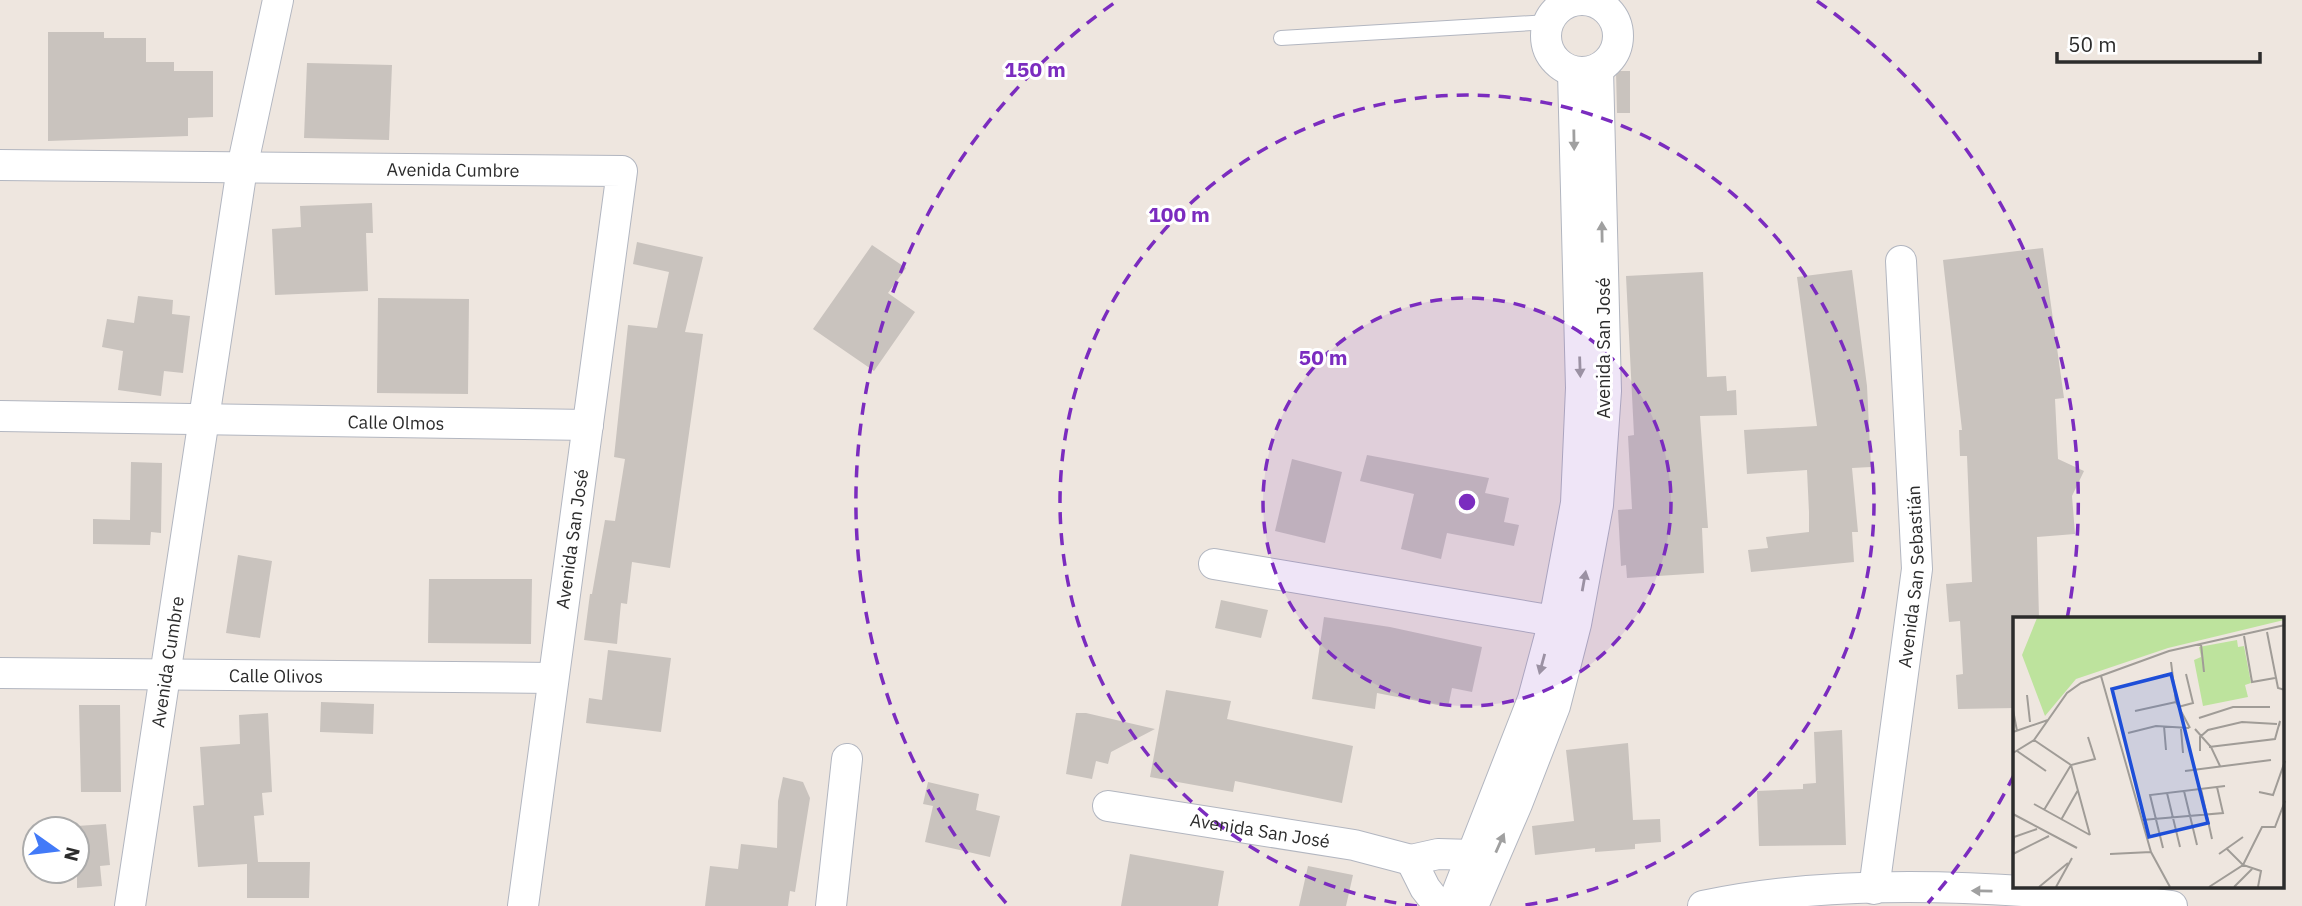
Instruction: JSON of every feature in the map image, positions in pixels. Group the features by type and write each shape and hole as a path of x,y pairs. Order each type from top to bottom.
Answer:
{"street":[{"name":"Avenida Cumbre","path":"130,906 242,168 278,0"},
{"path":"1590,2 1616,26 1618,39 1608,61 1586,70 1553,58 1547,47 1549,22 1556,12 1590,2"},
{"name":"Avenida San José","path":"1452,906 1565,623 1598,505 1606,390 1590,276 1586,70"},
{"name":"Avenida Cumbre","path":"0,165 622,172"},
{"name":"Avenida San José","path":"523,906 622,172"},
{"name":"Avenida San Sebastián","path":"1874,889 1917,569 1901,261"},
{"path":"0,416 204,418"},
{"name":"Calle Olmos","path":"204,418 588,425"},
{"path":"1214,564 1565,623"},
{"name":"Avenida San José","path":"1473,906 1555,706 1565,623"},
{"name":"Calle Olivos","path":"0,673 553,678"},
{"path":"831,906 847,759"},
{"name":"Avenida San José","path":"1108,806 1353,845 1411,860 1438,854 1473,855"},
{"path":"1411,860 1425,888 1439,906"},
{"path":"1703,906 1751,896 1798,899 1874,889 2070,893 2172,906"}],"lane":[{"path":"1281,38 1549,22"}],"building":[{"path":"48,32 104,32 104,38 146,38 146,62 174,62 174,71 213,71 213,117 188,118 188,136 48,141"},
{"path":"307,63 392,65 389,140 304,138"},
{"path":"1616,71 1630,71 1630,113 1617,113"},
{"path":"372,203 373,233 366,233 368,291 275,295 272,229 301,227 300,206"},
{"path":"637,242 703,257 685,332 703,334 670,568 632,562 627,604 621,603 617,644 584,640 590,594 605,520 615,521 625,459 614,457 628,325 657,328 669,272 633,264"},
{"path":"872,245 906,268 888,293 915,312 874,371 813,329"},
{"path":"2043,248 2064,398 2055,399 2058,459 2084,471 2072,496 2075,534 2037,537 2039,617 2013,617 2013,708 1958,709 1956,675 1963,674 1960,621 1949,622 1946,584 1972,582 1967,456 1960,456 1959,430 1962,430 1943,260"},
{"path":"1852,270 1867,386 1871,467 1852,468 1858,532 1852,532 1854,562 1751,572 1748,550 1768,548 1766,537 1809,532 1807,470 1747,474 1744,430 1817,426 1797,277"},
{"path":"1703,272 1707,377 1726,376 1727,391 1736,390 1737,415 1700,416 1708,528 1702,528 1704,573 1627,578 1626,565 1621,566 1618,510 1632,509 1628,436 1634,435 1626,276"},
{"path":"138,296 173,300 172,314 190,316 183,373 164,371 161,396 118,390 123,351 102,347 107,319 134,323"},
{"path":"378,298 469,299 468,394 377,393"},
{"path":"1367,455 1489,478 1485,493 1509,498 1504,522 1519,525 1514,546 1447,533 1441,559 1401,549 1414,494 1360,481"},
{"path":"1292,459 1342,472 1325,543 1275,531"},
{"path":"131,462 162,463 161,533 151,532 150,545 93,544 93,519 130,520"},
{"path":"238,555 272,561 260,638 226,633"},
{"path":"429,579 532,579 531,644 428,643"},
{"path":"1221,600 1268,610 1261,638 1215,628"},
{"path":"1324,617 1390,627 1482,647 1472,692 1452,688 1448,707 1377,693 1375,709 1312,699"},
{"path":"608,650 671,658 661,732 586,723 589,698 602,700"},
{"path":"1166,690 1231,701 1227,719 1353,746 1342,803 1235,781 1233,792 1150,777"},
{"path":"321,702 374,704 373,734 320,732"},
{"path":"79,705 120,705 121,792 81,792"},
{"path":"268,713 272,792 262,793 264,815 254,816 258,862 310,862 309,898 247,898 247,864 198,867 193,806 204,805 200,747 240,744 239,715"},
{"path":"1076,713 1155,729 1111,752 1108,764 1096,761 1092,779 1066,774"},
{"path":"1842,730 1846,845 1759,846 1757,791 1803,789 1803,784 1816,783 1814,732"},
{"path":"1628,743 1633,820 1660,819 1661,842 1635,844 1635,849 1595,852 1595,848 1535,855 1532,826 1574,821 1566,750"},
{"path":"783,777 803,782 810,798 795,892 790,891 788,906 705,906 710,866 738,869 741,844 777,848 778,801"},
{"path":"928,782 979,794 976,810 1000,816 990,857 925,842 933,806 923,804"},
{"path":"106,824 110,865 100,866 102,886 77,888 77,885 91,885 91,825"},
{"path":"1130,854 1224,871 1218,906 1121,906"},
{"path":"1308,866 1353,875 1346,906 1299,906"}]}
